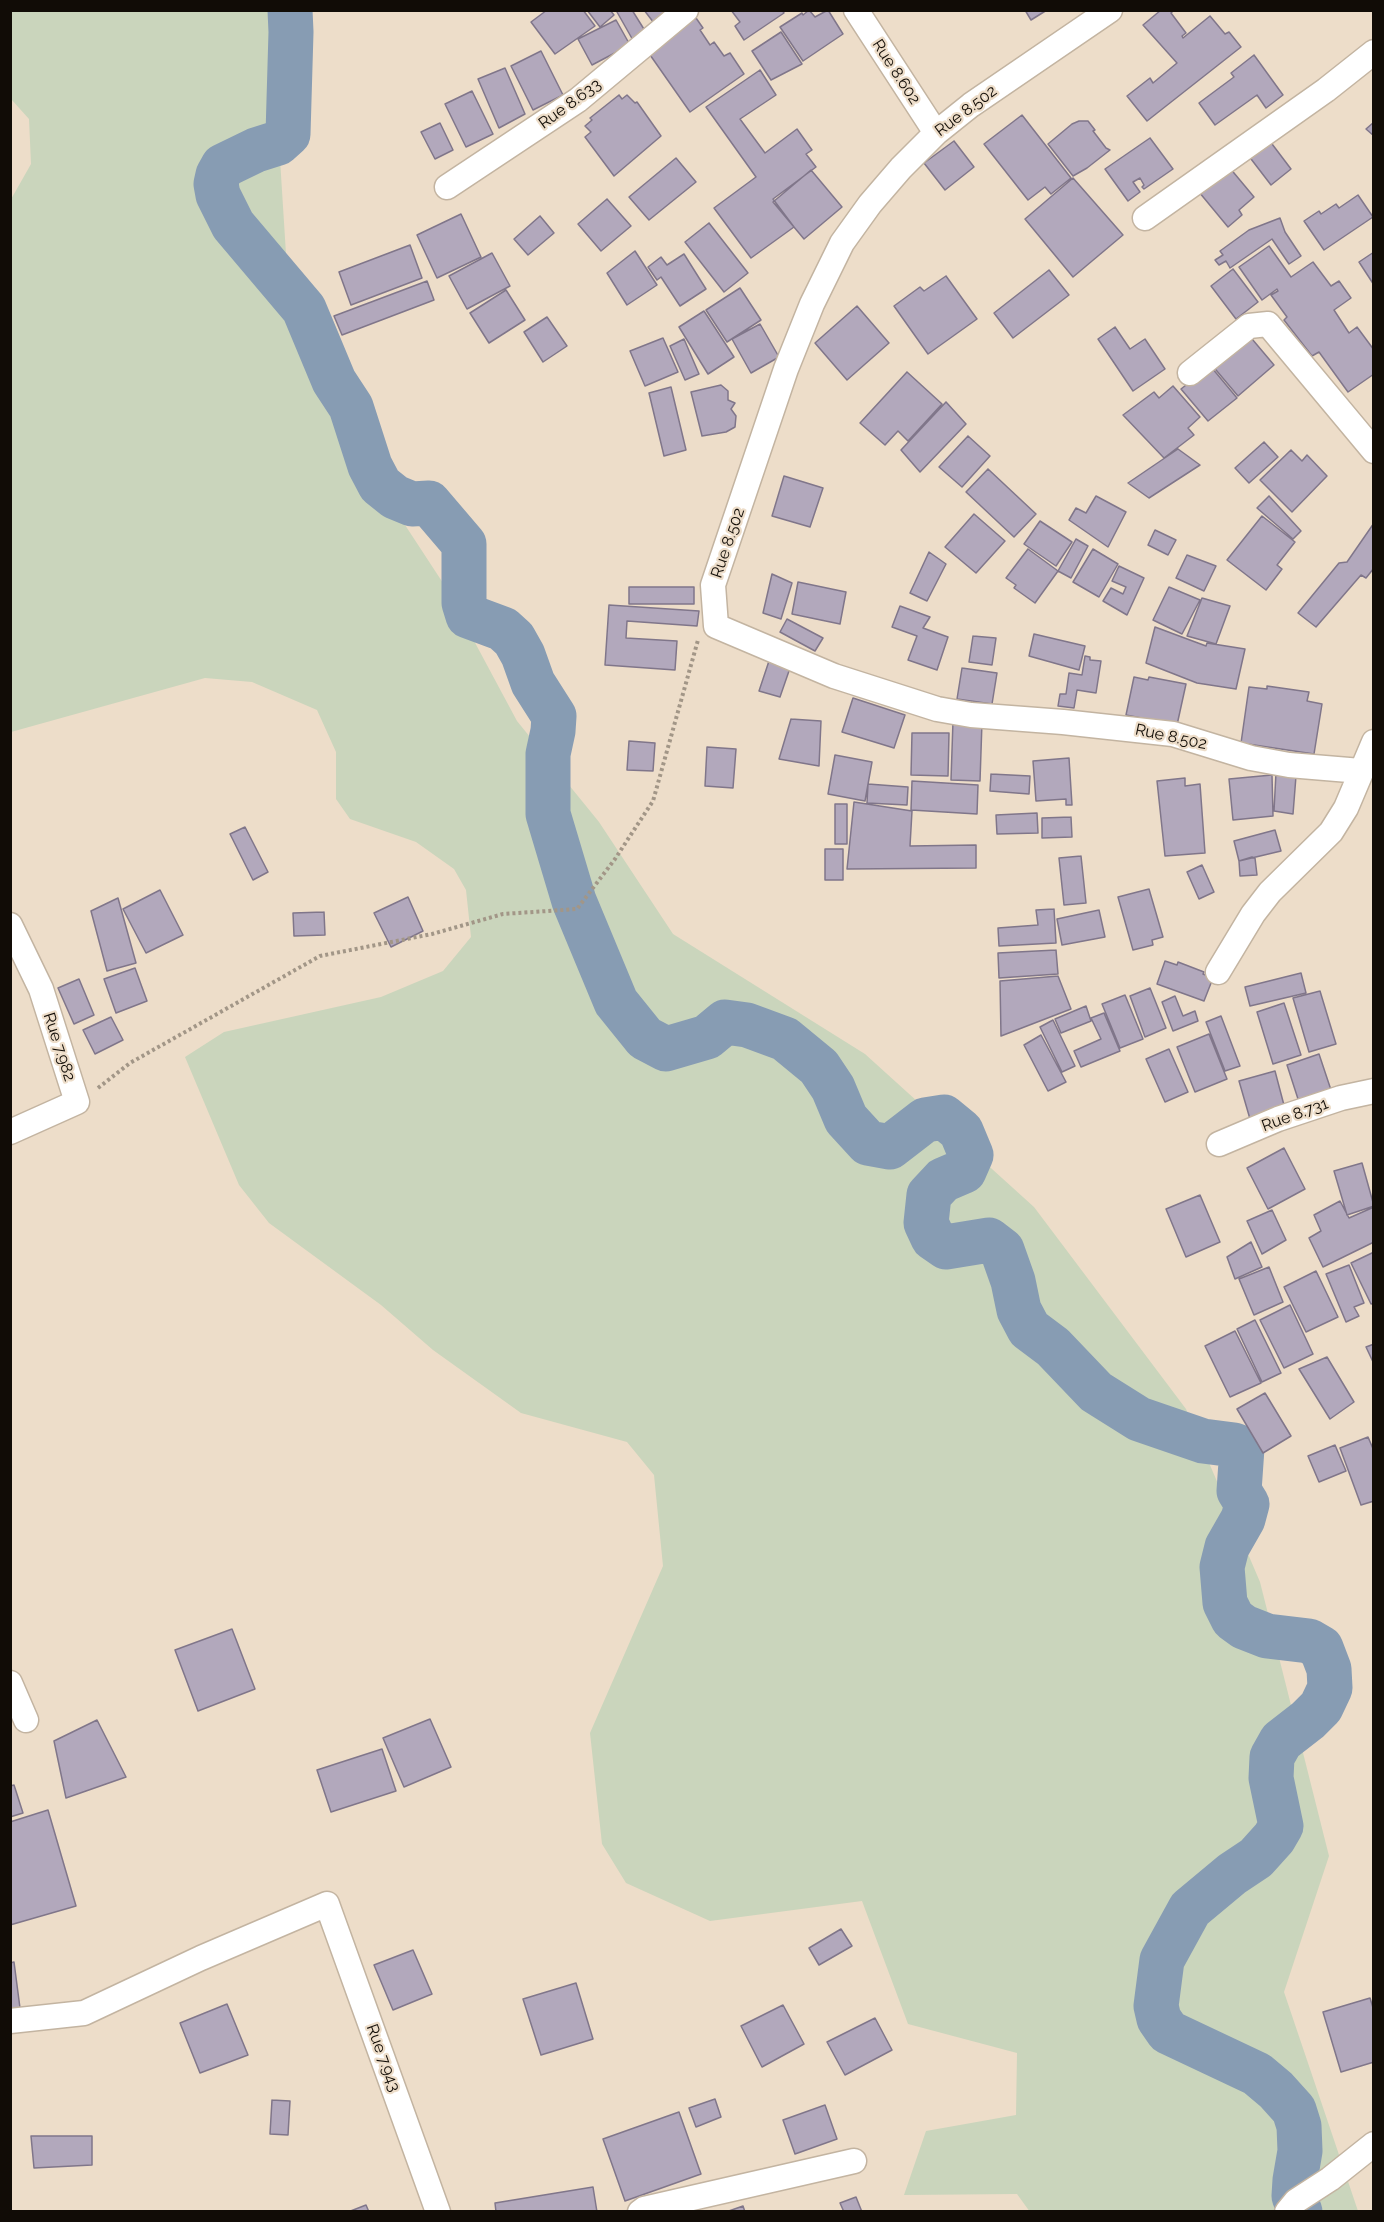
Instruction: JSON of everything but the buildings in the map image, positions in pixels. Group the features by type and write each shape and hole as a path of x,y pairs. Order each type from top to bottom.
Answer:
{"street":[{"name":"Rue 8.633","path":"447,187 578,100 686,10"},
{"name":"Rue 8.602","path":"856,10 936,133"},
{"name":"Rue 8.502","path":"1110,10 971,105 936,133 901,168 842,243 812,304 786,369 713,585 716,626 834,676 937,709 971,715 1086,724 1173,734 1251,758 1289,765 1361,771"},
{"path":"1145,218 1326,90 1374,52"},
{"path":"1190,373 1249,326 1268,324 1374,451"},
{"path":"1218,972 1253,914 1270,892 1331,832 1346,808 1374,742"},
{"name":"Rue 7.982","path":"10,925 41,988 77,1102 10,1132"},
{"name":"Rue 8.731","path":"1219,1144 1278,1119 1341,1098 1374,1091"},
{"path":"10,1683 26,1720"},
{"name":"Rue 7.943","path":"10,2021 84,2013 201,1958 327,1905 438,2211"},
{"path":"1287,2211 1296,2201 1330,2179 1374,2144"},
{"path":"640,2211 854,2161"}],"path":[{"path":"77,1102 130,1063 320,956 432,934 503,914 578,909 615,859 653,801 700,630"}],"green space":[{"path":"11,11 275,11 275,80 286,254 335,418 443,583 517,721 599,822 673,934 865,1054 1034,1207 1186,1409 1260,1582 1329,1856 1284,1992 1358,2211 1030,2212 1017,2194 904,2195 926,2131 1016,2115 1017,2053 908,2024 862,1901 710,1921 626,1883 602,1844 590,1733 663,1566 654,1475 627,1442 521,1413 433,1350 381,1305 269,1223 239,1185 185,1057 224,1032 381,997 443,971 471,937 466,890 454,869 416,842 350,819 336,799 336,752 317,710 252,682 205,678 11,732 10,201 31,164 29,119 11,99"}],"waterway":[{"path":"290,10 288,134 278,143 256,150 223,166 216,184 218,195 233,225 304,309 334,381 351,407 370,466 380,485 395,497 412,504 429,503 464,544 464,603 468,616 503,629 514,639 523,655 533,683 554,716 548,754 548,814 574,901 616,1002 645,1038 666,1049 707,1037 725,1022 747,1025 785,1039 819,1067 833,1088 846,1119 868,1143 890,1147 925,1120 944,1117 961,1131 971,1155 964,1171 943,1180 929,1195 926,1223 933,1238 946,1247 989,1240 1002,1250 1013,1281 1019,1310 1029,1329 1053,1347 1096,1392 1139,1419 1203,1441 1242,1448 1239,1491 1247,1504 1243,1519 1227,1547 1222,1567 1225,1603 1233,1619 1244,1627 1267,1636 1309,1641 1321,1648 1329,1669 1330,1688 1321,1707 1281,1741 1272,1757 1271,1778 1281,1826 1274,1838 1256,1858 1232,1874 1190,1909 1162,1960 1156,2006 1159,2019 1168,2032 1257,2074 1294,2110 1299,2126 1300,2151 1294,2196 1300,2212"}]}
